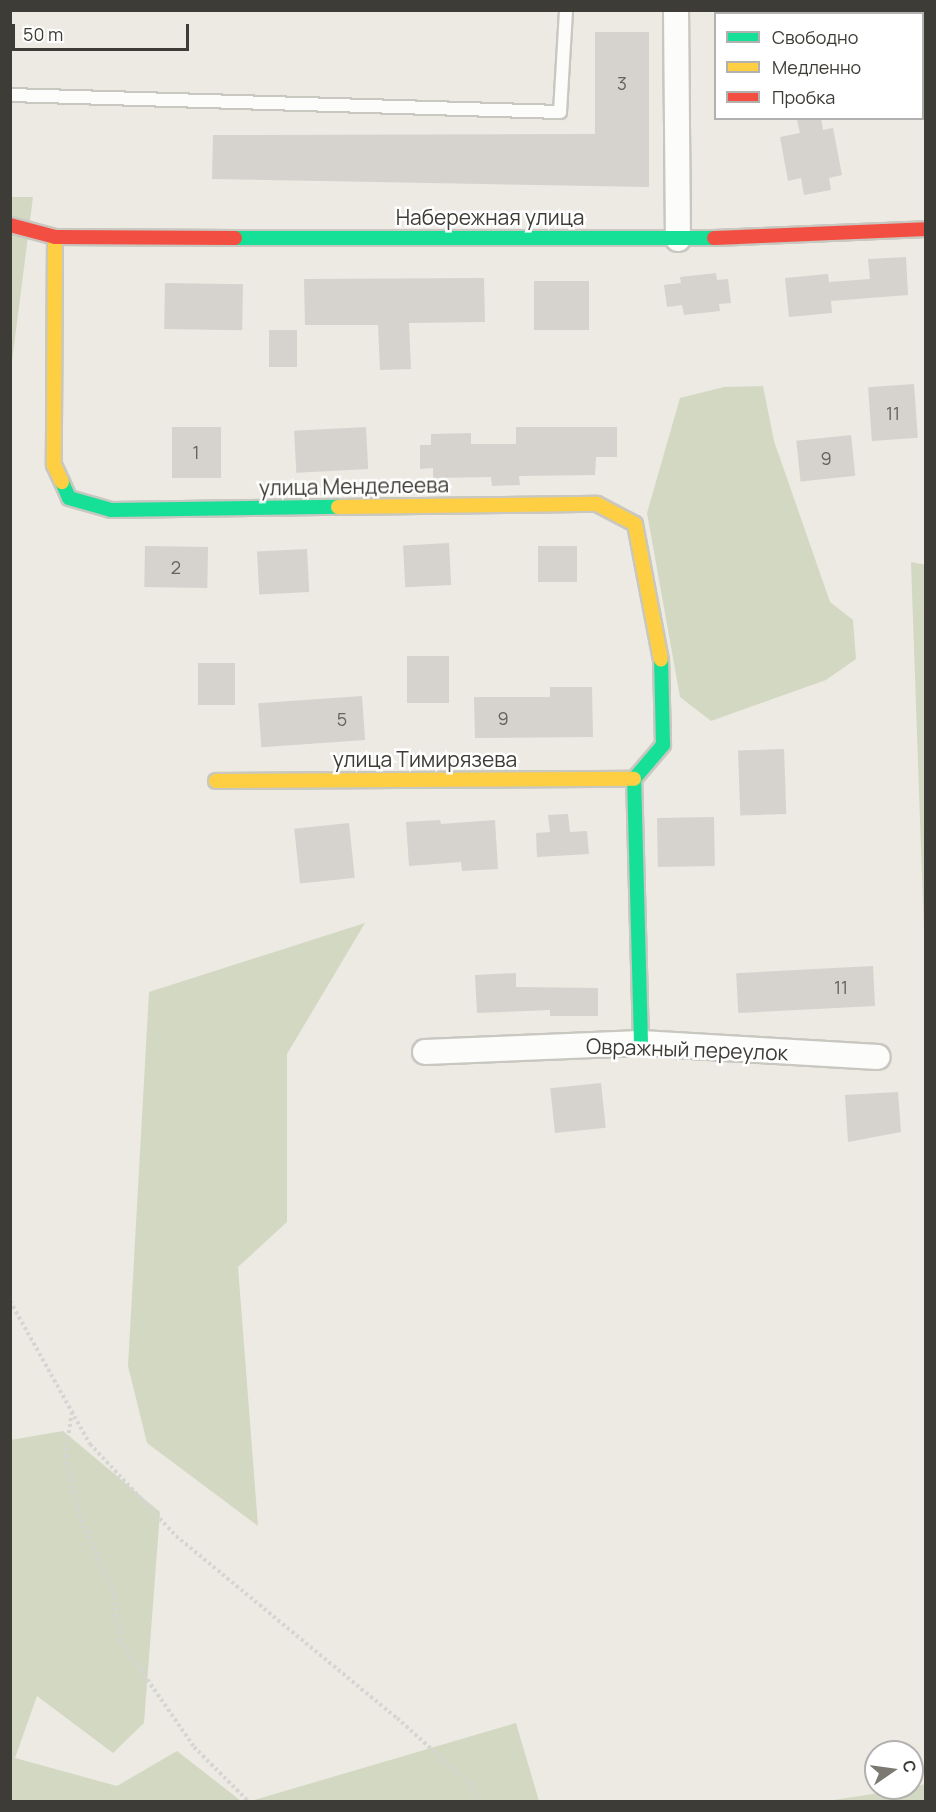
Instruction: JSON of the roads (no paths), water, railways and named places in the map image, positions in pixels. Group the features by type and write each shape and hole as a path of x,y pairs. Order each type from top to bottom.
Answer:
{"street":[{"path":"676,10 678,239"},
{"name":"Набережная улица","path":"10,225 55,237 678,239 926,229"},
{"name":"улица Менделеева","path":"55,237 54,465 69,498 111,510 597,504 635,524 652,591 662,664 663,745 634,779"},
{"path":"634,779 641,1043"},
{"name":"улица Тимирязева","path":"216,781 634,779"},
{"name":"Овражный переулок","path":"425,1052 641,1043 878,1057"}],"lane":[{"path":"10,95 560,112 566,10"}]}
